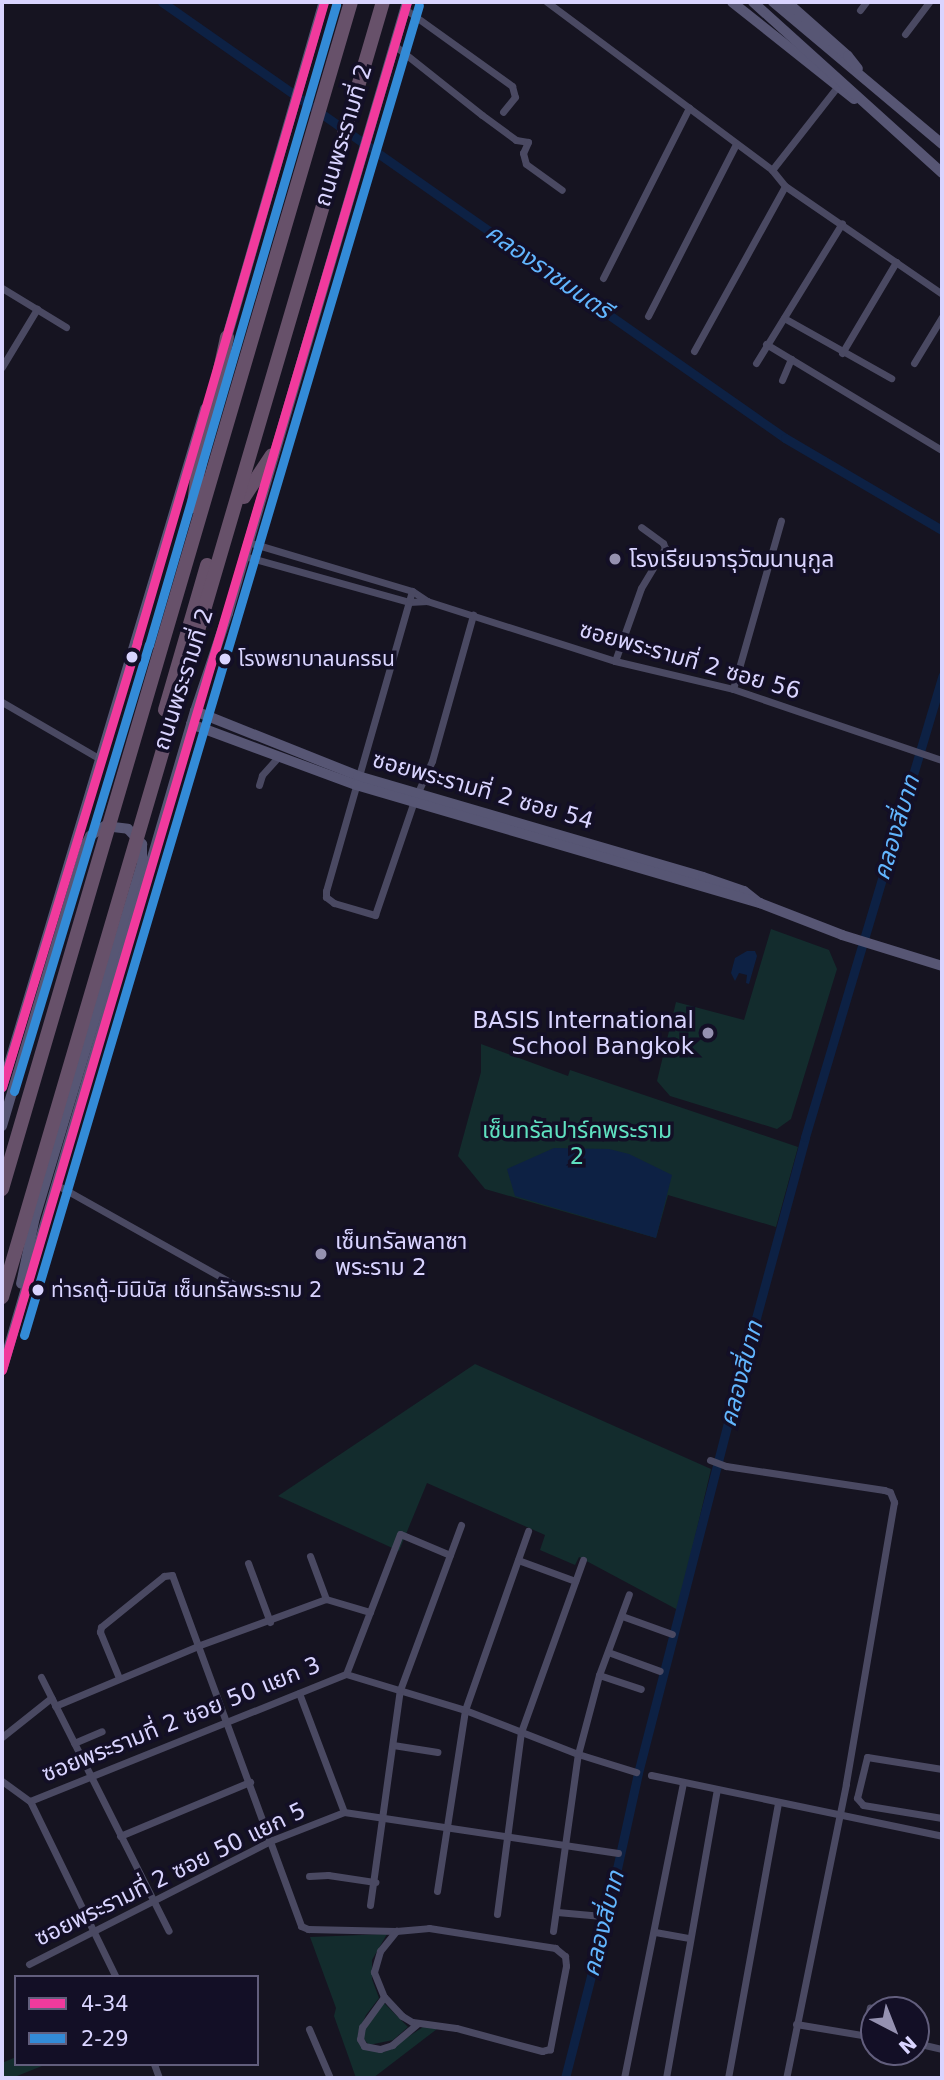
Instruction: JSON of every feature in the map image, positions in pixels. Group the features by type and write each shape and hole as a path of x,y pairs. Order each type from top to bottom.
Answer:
{"highway":[{"name":"ถนนพระรามที่ 2","path":"2,1189 195,525 351,2"},
{"name":"ถนนพระรามที่ 2","path":"2,1297 383,2"},
{"path":"2,1203 267,299"},
{"path":"2,1267 284,305"},
{"path":"195,525 197,477 227,337"},
{"path":"228,527 251,482 272,455"}],"main road":[{"path":"2,1087 227,337 324,2"},
{"path":"732,2 837,87 888,123"},
{"path":"753,2 942,173"},
{"path":"773,2 942,144"},
{"path":"787,2 848,56 871,85"},
{"name":"ถนนพระรามที่ 2","path":"2,1370 191,724 244,556 406,5"},
{"name":"ซอยพระรามที่ 2 ซอย 54","path":"195,711 357,780"},
{"name":"ซอยพระรามที่ 2 ซอย 54","path":"191,724 279,756 357,780 613,856 744,891 760,903 842,935 942,966"},
{"path":"2,1126 86,844 90,836 105,826 128,829 142,844 143,857 25,1254 16,1318"}],"street":[{"path":"547,2 772,170 785,186 942,294"},
{"path":"860,10 866,2"},
{"path":"905,34 929,2"},
{"path":"406,5 512,86 515,97 503,112"},
{"path":"394,45 482,115 516,139 528,142 523,153 526,164 562,190"},
{"path":"772,170 837,87"},
{"path":"603,278 689,108"},
{"path":"648,316 736,144"},
{"path":"694,351 785,186"},
{"path":"755,363 842,223"},
{"path":"842,353 897,262"},
{"path":"2,288 66,327"},
{"path":"2,367 37,309"},
{"path":"914,363 942,317"},
{"path":"784,318 842,353 891,378"},
{"path":"766,344 942,450"},
{"path":"782,380 791,359"},
{"path":"733,689 781,521"},
{"path":"615,660 640,588 665,548 663,542 642,527"},
{"name":"ซอยพระรามที่ 2 ซอย 56","path":"248,542 412,591 427,601 615,660 733,689 942,760"},
{"name":"ซอยพระรามที่ 2 ซอย 56","path":"244,556 409,602 427,601"},
{"path":"412,591 326,891 328,900 375,915 416,797 432,761 473,615"},
{"path":"2,702 100,759"},
{"path":"259,785 262,775 279,756"},
{"path":"57,1185 237,1286"},
{"path":"710,1460 726,1466 884,1490 892,1496 894,1507 839,1816 786,2078"},
{"path":"370,1905 400,1690 461,1525"},
{"path":"437,1891 465,1710 528,1531"},
{"path":"450,1555 400,1534 346,1674 465,1710 578,1754 636,1772"},
{"path":"310,1556 326,1599"},
{"path":"518,1560 575,1581"},
{"path":"497,1914 521,1732 583,1560"},
{"path":"248,1563 270,1622"},
{"path":"119,1678 100,1633 102,1628 167,1574 175,1577 300,1926 308,1929 396,1931 429,1928 555,1948 565,1956 554,2040 546,2052 456,2028 418,2023 402,2016 378,1987 375,1960 396,1931"},
{"path":"553,1931 578,1754 599,1675 629,1594"},
{"path":"55,1706 200,1645 270,1622 326,1599 370,1612"},
{"path":"622,1616 672,1634"},
{"path":"608,1652 660,1671"},
{"name":"ซอยพระรามที่ 2 ซอย 50 แยก 3","path":"30,1801 346,1674"},
{"path":"599,1675 641,1689"},
{"path":"41,1677 169,1931"},
{"path":"299,1693 344,1812"},
{"path":"2,1737 51,1698"},
{"path":"74,1743 102,1731"},
{"path":"393,1745 437,1752"},
{"path":"942,1769 867,1758 857,1798 868,1806 942,1818"},
{"path":"650,1775 942,1836"},
{"path":"2,1781 30,1801 115,1975"},
{"path":"120,1836 250,1782"},
{"path":"624,2078 683,1783"},
{"path":"666,2078 717,1790"},
{"path":"728,2078 778,1803"},
{"name":"ซอยพระรามที่ 2 ซอย 50 แยก 5","path":"29,1964 270,1841 344,1812 618,1853"},
{"path":"309,1876 328,1875 375,1882"},
{"path":"556,1912 602,1916"},
{"path":"655,1932 689,1938"},
{"path":"384,1997 362,2027 360,2039 364,2046 385,2048 418,2023"},
{"path":"796,2024 860,2034"},
{"path":"309,2029 330,2078"}],"green space":[{"path":"771,929 829,950 837,969 791,1119 777,1129 670,1096 657,1081 676,1002 744,1020"},
{"name":"เซ็นทรัลปาร์คพระราม 2","path":"481,1044 568,1076 570,1070 798,1147 776,1227 668,1195 656,1238 485,1189 458,1156 481,1072"},
{"path":"475,1364 711,1469 678,1610 579,1557 575,1565 540,1550 545,1535 427,1483 399,1551 278,1496"},
{"path":"387,1934 372,1960 372,1979 379,1998 366,2015 358,2033 363,2049 385,2052 423,2027 437,2029 373,2078 356,2078 334,2016 336,2008 310,1937"},
{"path":"384,2003 408,2027 393,2040 369,2045 363,2038 365,2028"},
{"path":"14,2058 14,2066 42,2066 12,2078 2,2078 2,2063"}],"water":[{"path":"747,951 755,951 757,956 749,984 746,983 747,975 739,973 735,981 731,973 735,958"},
{"path":"554,1148 609,1149 629,1154 672,1175 656,1238 515,1196 507,1169"}],"waterway":[{"name":"คลองราชมนตรี","path":"162,2 785,438 942,530"},
{"name":"คลองสี่บาท","path":"565,2078 609,1905 638,1773 734,1399 805,1137 942,676"}],"transit line":[{"name":"4-34","path":"2,1087 137,642 324,2"},
{"name":"4-34","path":"2,1370 407,2"},
{"name":"2-29","path":"14,1091 149,645 336,5"},
{"name":"2-29","path":"24,1335 419,5"}],"place":[{"name":"โรงเรียนจารุวัฒนานุกูล","path":"615,559"},
{"name":"โรงพยาบาลนครธน","path":"225,659"},
{"name":"BASIS International School Bangkok","path":"708,1033"},
{"name":"เซ็นทรัลพลาซา พระราม 2","path":"321,1254"},
{"name":"ท่ารถตู้-มินิบัส เซ็นทรัลพระราม 2","path":"38,1290"}]}
